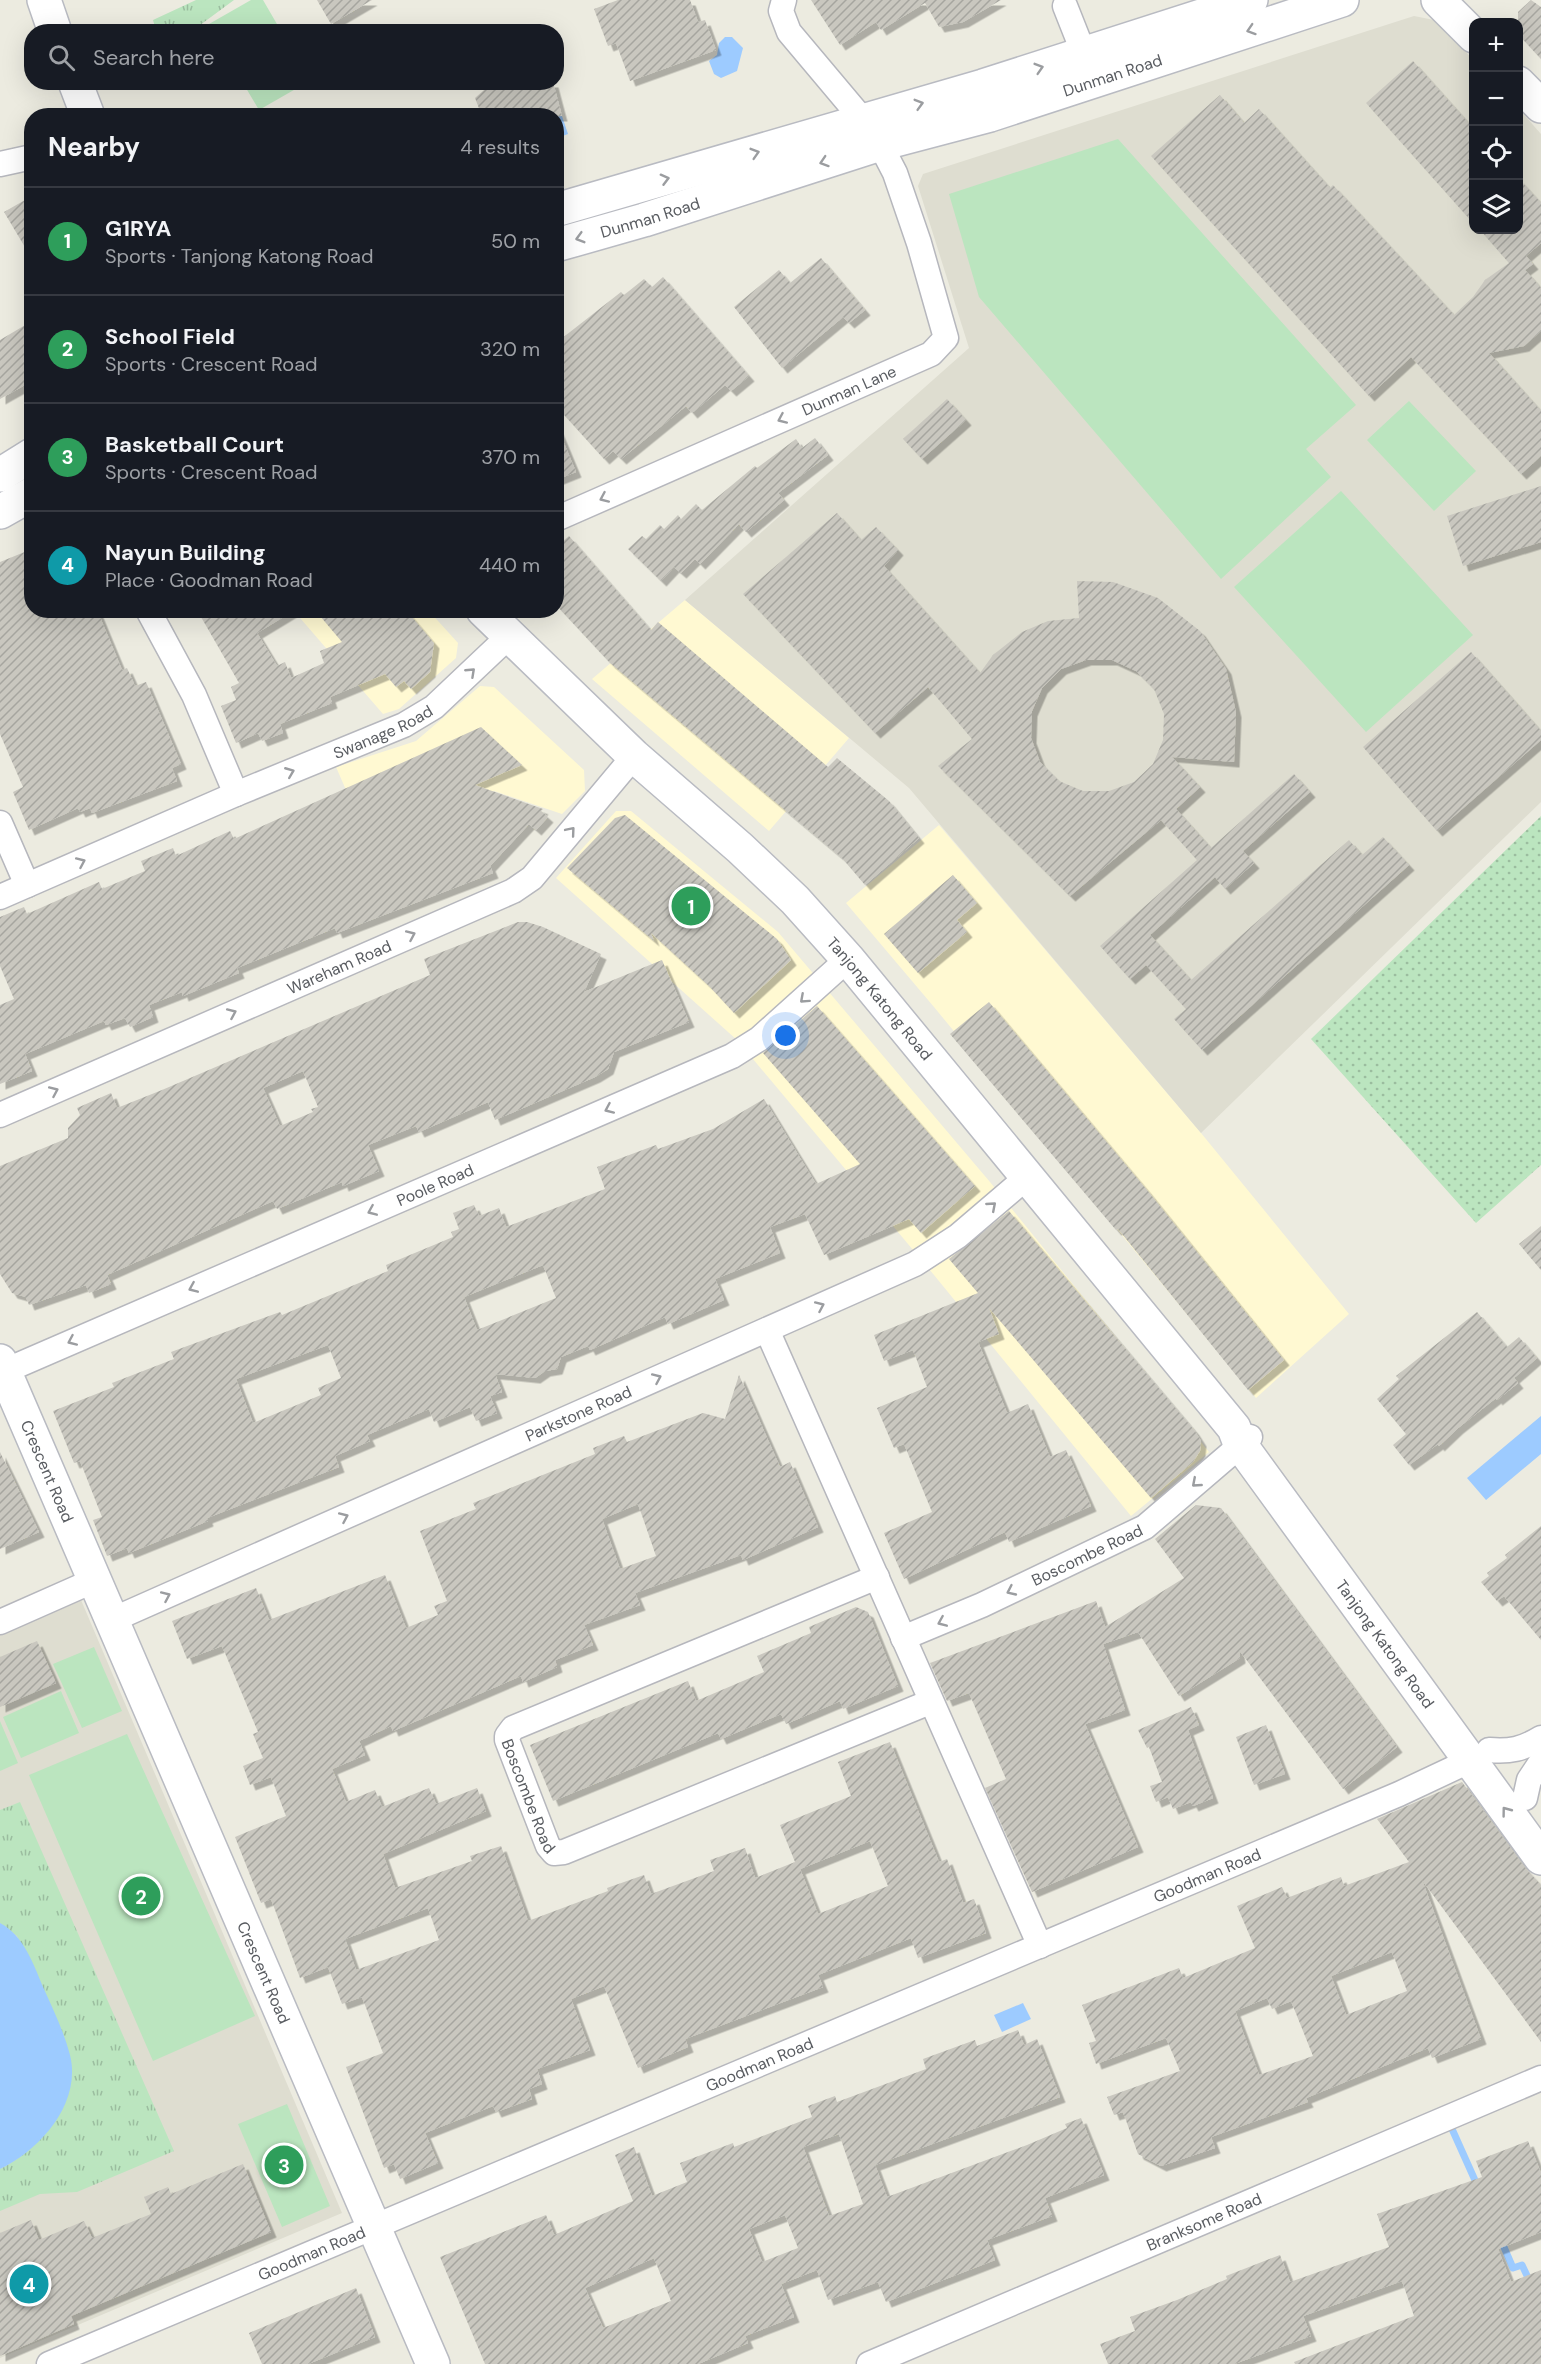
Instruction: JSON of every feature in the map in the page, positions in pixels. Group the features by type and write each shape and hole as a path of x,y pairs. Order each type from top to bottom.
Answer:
{"street":[{"path":"784,0 781,11 789,32 872,132"},
{"name":"Dunman Road","path":"564,243 644,220 872,132 1084,54 1251,0"},
{"name":"Dunman Road","path":"564,208 872,132 990,115 1342,0"},
{"path":"1438,0 1469,32"},
{"path":"1065,6 1084,54"},
{"path":"1523,88 1541,106"},
{"path":"78,90 85,108"},
{"name":"Dunman Lane","path":"564,515 931,354 946,338 920,243 895,173 872,132"},
{"path":"0,164 24,159"},
{"path":"0,475 24,461"},
{"path":"0,512 24,498"},
{"path":"152,618 194,695 236,794"},
{"name":"Tanjong Katong Road","path":"490,618 634,756 740,848 795,900 848,959 1241,1436 1479,1756 1541,1858"},
{"name":"Swanage Road","path":"0,897 236,794 404,725 434,707 508,637"},
{"name":"Wareham Road","path":"0,1115 513,891 532,878 634,756"},
{"path":"0,823 27,885"},
{"name":"Poole Road","path":"2,1368 732,1056 759,1040 848,959"},
{"name":"Parkstone Road","path":"112,1620 767,1330 935,1253 1027,1177"},
{"path":"767,1330 1040,1946"},
{"name":"Crescent Road","path":"2,1368 433,2364"},
{"name":"Boscombe Road","path":"903,1638 982,1605 1145,1527 1241,1436"},
{"name":"Boscombe Road","path":"877,1577 513,1728 507,1740 548,1846 554,1853 564,1852 930,1702"},
{"path":"0,1622 95,1580"},
{"path":"1479,1756 1522,1749 1541,1738"},
{"name":"Tanjong Katong Road","path":"1479,1756 1533,1809"},
{"name":"Goodman Road","path":"48,2364 1399,1794 1479,1756"},
{"path":"1533,1809 1529,1780 1541,1762"},
{"name":"Branksome Road","path":"869,2364 1541,2078"}],"shaded area":[{"path":"1414,16 1439,21 1469,55 1469,234 1523,234 1523,114 1541,134 1541,802 1201,1133 909,788 685,600 969,348 918,186 923,174"},
{"path":"685,600 849,738 769,831 592,679"},
{"path":"300,618 435,618 458,643 456,658 399,709 383,714"},
{"path":"480,686 494,687 584,770 585,791 562,814 494,791 370,845 336,767 416,741"},
{"path":"616,811 631,811 778,932 990,1182 1209,1452 1131,1516 934,1275 737,1040 556,878"},
{"path":"939,825 1201,1133 1349,1314 1256,1398 846,903"},
{"path":"81,1600 342,2213 0,2358 0,1635"}],"green space":[{"path":"196,0 234,0 201,24 154,24 153,20"},
{"path":"251,0 263,0 277,24 209,24"},
{"path":"247,90 294,90 262,108 258,108"},
{"path":"1118,139 1356,405 1306,449 1331,477 1221,579 979,297 949,194"},
{"path":"1409,401 1476,471 1434,511 1367,440"},
{"path":"1341,491 1473,635 1366,732 1234,587"},
{"path":"1541,816 1541,1165 1476,1223 1311,1039"},
{"path":"94,1647 122,1711 82,1728 53,1664"},
{"path":"61,1691 79,1733 21,1758 3,1717"},
{"path":"0,1721 18,1763 0,1771"},
{"path":"127,1734 255,2016 153,2061 29,1775"},
{"path":"20,1802 174,2151 77,2192 40,2194 0,2211 0,2169 27,2152 49,2129 64,2101 72,2071 17,1936 0,1923 0,1810"},
{"path":"287,2104 330,2206 282,2227 238,2124"}],"water":[{"path":"725,37 732,37 743,48 737,71 721,78 714,74 709,61 717,55 719,43"},
{"path":"564,122 568,134 564,135"},
{"path":"1541,1416 1541,1454 1486,1500 1467,1478"},
{"path":"0,1923 22,1943 31,1960 65,2038 72,2073 70,2090 64,2107 54,2123 29,2150 0,2169"},
{"path":"1023,2003 1031,2019 1002,2032 994,2015"}],"building":[{"path":"317,0 372,0 331,24"},
{"path":"618,0 690,0 698,22 705,20 716,50 630,81 616,43 608,46 594,9"},
{"path":"811,0 1001,0 963,22 939,27 925,3 881,30 876,22 840,45"},
{"path":"1531,0 1541,7 1541,59 1523,39 1523,18 1518,18 1518,12"},
{"path":"1413,61 1469,124 1469,219 1366,103"},
{"path":"484,90 555,90 560,108 479,108 475,98"},
{"path":"1220,95 1244,123 1259,109 1330,188 1333,185 1454,315 1473,297 1485,280 1509,263 1484,234 1523,234 1523,183 1541,203 1541,243 1526,256 1533,264 1525,270 1541,288 1541,331 1524,346 1489,353 1541,411 1541,456 1521,474 1411,357 1369,396 1151,156"},
{"path":"24,201 24,246 4,212"},
{"path":"821,258 865,310 849,323 843,317 782,368 734,307 779,270 790,283"},
{"path":"663,277 749,376 731,391 725,385 692,413 686,406 621,459 613,451 604,459 564,415 564,337 621,292 624,295 644,279 652,287"},
{"path":"24,326 24,386 0,399 0,340"},
{"path":"947,399 966,420 922,459 903,439"},
{"path":"815,438 828,455 778,493 784,500 746,532 739,524 700,564 695,559 681,573 674,567 661,581 628,549 642,536 646,539 660,525 664,529 678,515 681,519 696,504 702,510 755,466 757,468 796,439 802,448"},
{"path":"564,443 576,472 564,477"},
{"path":"1541,486 1541,542 1463,566 1447,516"},
{"path":"837,513 861,540 876,527 898,550 884,566 980,673 993,655 1022,632 1048,621 1079,618 1077,581 1113,582 1158,598 1200,631 1226,669 1236,712 1234,762 1172,757 1200,787 1176,809 1211,848 1294,774 1310,792 1243,851 1254,863 1225,889 1215,877 1150,935 1191,980 1349,840 1362,855 1383,837 1409,865 1202,1050 1174,1019 1186,1009 1146,965 1130,979 1100,946 1197,860 1161,820 1070,896 938,766 972,739 928,687 875,733 743,594","holes":["1086,660 1112,660 1136,671 1154,689 1164,714 1163,740 1153,764 1134,782 1109,791 1083,791 1059,781 1040,762 1031,738 1032,711 1042,688 1061,669"]},
{"path":"569,536 651,630 658,622 828,767 837,758 889,801 919,838 865,885 842,858 610,663 564,614 564,540"},
{"path":"24,552 24,618 100,618 122,670 127,668 135,686 146,682 181,764 172,768 177,781 92,813 90,808 80,812 78,808 29,830 13,792 23,787 0,734 0,562"},
{"path":"202,618 282,618 257,633 277,666 285,662 291,678 324,663 320,651 342,642 322,618 413,618 434,643 430,672 411,689 404,681 396,687 385,674 330,697 332,703 280,724 283,733 262,741 258,733 236,743 221,706 236,700 231,687 239,683"},
{"path":"1471,652 1541,731 1541,740 1437,831 1363,747"},
{"path":"481,727 522,765 475,785 543,809 541,811 548,817 536,830 529,824 490,866 493,873 337,933 335,928 237,968 239,973 183,996 182,992 149,1005 153,1017 130,1027 125,1018 106,1025 104,1021 25,1054 32,1071 0,1084 0,1005 14,999 0,966 0,917 24,907 27,914 99,882 102,889 145,871 141,861 173,848 176,856 230,831 234,839"},
{"path":"625,815 777,939 791,960 734,1013 709,986 651,933 654,941 567,868 615,818"},
{"path":"953,875 977,903 957,920 967,932 918,973 884,934"},
{"path":"518,922 527,922 601,954 584,992 662,960 689,1022 614,1052 608,1069 595,1077 495,1120 488,1102 419,1132 416,1126 368,1145 379,1171 343,1186 342,1182 277,1209 273,1201 107,1275 111,1284 89,1293 86,1285 29,1305 26,1297 12,1293 0,1274 0,1166 68,1138 68,1128 80,1115 77,1108 111,1093 117,1108 430,975 424,959","holes":["303,1071 318,1107 311,1109 313,1112 280,1126 263,1088"]},
{"path":"989,1002 1147,1190 1284,1360 1248,1390 1118,1229 1116,1230 950,1034"},
{"path":"817,1006 975,1186 921,1233 909,1219 824,1255 805,1214 770,1227 780,1253 715,1279 724,1300 668,1324 665,1317 590,1350 588,1346 561,1357 557,1369 545,1371 535,1378 495,1374 502,1392 490,1396 497,1413 476,1421 470,1407 434,1422 429,1409 367,1435 370,1441 335,1456 339,1467 207,1518 208,1521 129,1553 127,1548 107,1556 93,1520 102,1517 80,1461 74,1463 53,1411 114,1387 112,1383 174,1359 171,1352 280,1312 282,1315 388,1271 386,1265 453,1237 451,1232 459,1229 453,1213 474,1205 479,1216 499,1208 506,1227 605,1189 597,1167 656,1145 658,1149 713,1129 764,1099 816,1184 860,1164 763,1053","holes":["543,1265 556,1298 477,1330 464,1297","328,1345 341,1378 318,1388 321,1395 253,1423 236,1379"]},
{"path":"1009,1211 1194,1430 1201,1441 1200,1451 1193,1462 1151,1498 989,1308 999,1334 978,1342 1007,1413 1028,1404 1050,1457 1066,1450 1091,1506 1009,1542 1005,1532 904,1579 884,1533 932,1512 904,1444 894,1448 877,1408 927,1387 913,1350 884,1361 874,1335 978,1293 949,1259"},
{"path":"1541,1226 1541,1270 1519,1244"},
{"path":"1477,1312 1507,1347 1519,1337 1537,1358 1514,1378 1518,1383 1458,1428 1439,1446 1438,1444 1409,1465 1393,1445 1406,1434 1377,1399 1399,1379 1396,1376"},
{"path":"739,1375 780,1467 790,1462 818,1527 743,1560 741,1555 635,1593 640,1605 584,1625 593,1645 555,1660 557,1667 523,1682 521,1676 393,1731 391,1726 359,1741 365,1755 332,1769 346,1802 375,1790 382,1807 429,1788 436,1804 477,1788 486,1811 383,1854 395,1888 472,1861 470,1856 501,1846 528,1921 644,1875 651,1894 714,1871 710,1860 745,1848 755,1878 795,1862 780,1825 851,1796 838,1762 890,1742 939,1862 947,1859 963,1903 974,1899 986,1933 918,1958 911,1938 818,1975 823,1987 685,2039 688,2047 638,2068 604,1986 571,1999 590,2050 537,2069 542,2084 529,2089 532,2099 496,2112 493,2106 425,2133 438,2163 400,2179 394,2164 384,2168 346,2067 383,2053 362,1997 342,2004 328,1967 300,1978 271,1899 261,1903 235,1837 286,1816 271,1777 250,1785 243,1766 263,1758 253,1734 258,1732 222,1646 187,1659 172,1621 256,1588 269,1620 385,1575 406,1628 438,1615 434,1606 447,1601 420,1531 476,1509 473,1503 595,1454 593,1448 624,1436 627,1442 703,1413 725,1419","holes":["638,1504 656,1556 620,1569 602,1519","870,1841 888,1886 818,1914 800,1869","428,1908 439,1940 356,1970 345,1939"]},
{"path":"0,1452 39,1532 0,1549"},
{"path":"1196,1505 1221,1508 1397,1747 1343,1789 1239,1650 1240,1658 1179,1696 1138,1632 1103,1644 1125,1710 1085,1724 1138,1847 1032,1892 985,1788 1006,1779 969,1693 947,1701 930,1663 1096,1601 1105,1627 1184,1578 1155,1539"},
{"path":"1541,1526 1541,1640 1504,1596 1497,1601 1481,1582 1489,1576 1487,1573 1507,1558 1505,1555"},
{"path":"856,1607 868,1612 898,1686 843,1709 840,1701 786,1724 781,1714 721,1739 718,1733 553,1801 530,1745 688,1681 696,1701 764,1672 757,1656 811,1633 809,1627"},
{"path":"37,1641 56,1683 0,1707 0,1657"},
{"path":"1191,1707 1199,1725 1188,1730 1213,1798 1193,1806 1191,1802 1173,1809 1168,1797 1156,1802 1150,1786 1162,1782 1149,1747 1147,1748 1138,1730"},
{"path":"1266,1725 1285,1774 1254,1785 1236,1737"},
{"path":"1462,1782 1526,1869 1541,1885 1541,2042 1422,1880 1481,2039 1432,2058 1428,2048 1306,2098 1308,2102 1211,2137 1215,2148 1161,2166 1138,2154 1123,2112 1114,2115 1107,2097 1180,2071 1166,2038 1096,2064 1089,2043 1096,2041 1082,2005 1179,1968 1183,1978 1255,1948 1237,1906 1282,1887 1287,1898 1341,1877 1344,1886 1409,1862 1377,1819","holes":["1392,1952 1407,1991 1346,2015 1331,1976","1267,1998 1272,2009 1291,2001 1313,2056 1259,2075 1235,2011"]},
{"path":"1018,2030 1024,2045 1037,2039 1060,2097 875,2165 887,2197 1027,2145 1067,2128 1065,2124 1081,2118 1104,2175 1045,2198 1052,2216 987,2240 995,2260 886,2302 878,2282 828,2300 817,2270 781,2284 794,2317 745,2336 748,2343 698,2364 485,2364 440,2257 546,2215 554,2235 633,2201 615,2155 634,2147 652,2196 687,2182 680,2163 733,2143 734,2147 812,2117 808,2106 835,2096 837,2102 926,2069 923,2059 975,2040 977,2046","holes":["839,2134 863,2204 829,2216 803,2147","785,2215 798,2248 762,2262 749,2229","654,2258 671,2301 603,2328 585,2288"]},
{"path":"1528,2141 1541,2173 1541,2232 1498,2249 1511,2282 1541,2270 1541,2364 1295,2364 1294,2362 1414,2316 1402,2281 1303,2316 1311,2336 1234,2364 1108,2364 1100,2344 1135,2331 1130,2317 1177,2300 1227,2279 1226,2276 1280,2255 1290,2282 1389,2247 1377,2214 1482,2177 1476,2161"},
{"path":"243,2164 271,2232 71,2316 74,2324 0,2356 0,2233 31,2220 39,2240 84,2221 92,2238 151,2214 144,2197 168,2187 171,2194"},
{"path":"356,2288 375,2337 308,2364 262,2364 249,2333"}],"waterway":[{"path":"1448,2120 1478,2187"},
{"path":"1500,2238 1513,2268 1522,2265 1530,2282"}],"place":[{"name":"G1RYA","path":"691,906"},
{"name":"School Field","path":"141,1896"},
{"name":"Basketball Court","path":"284,2165"},
{"name":"Nayun Building","path":"29,2284"}]}
